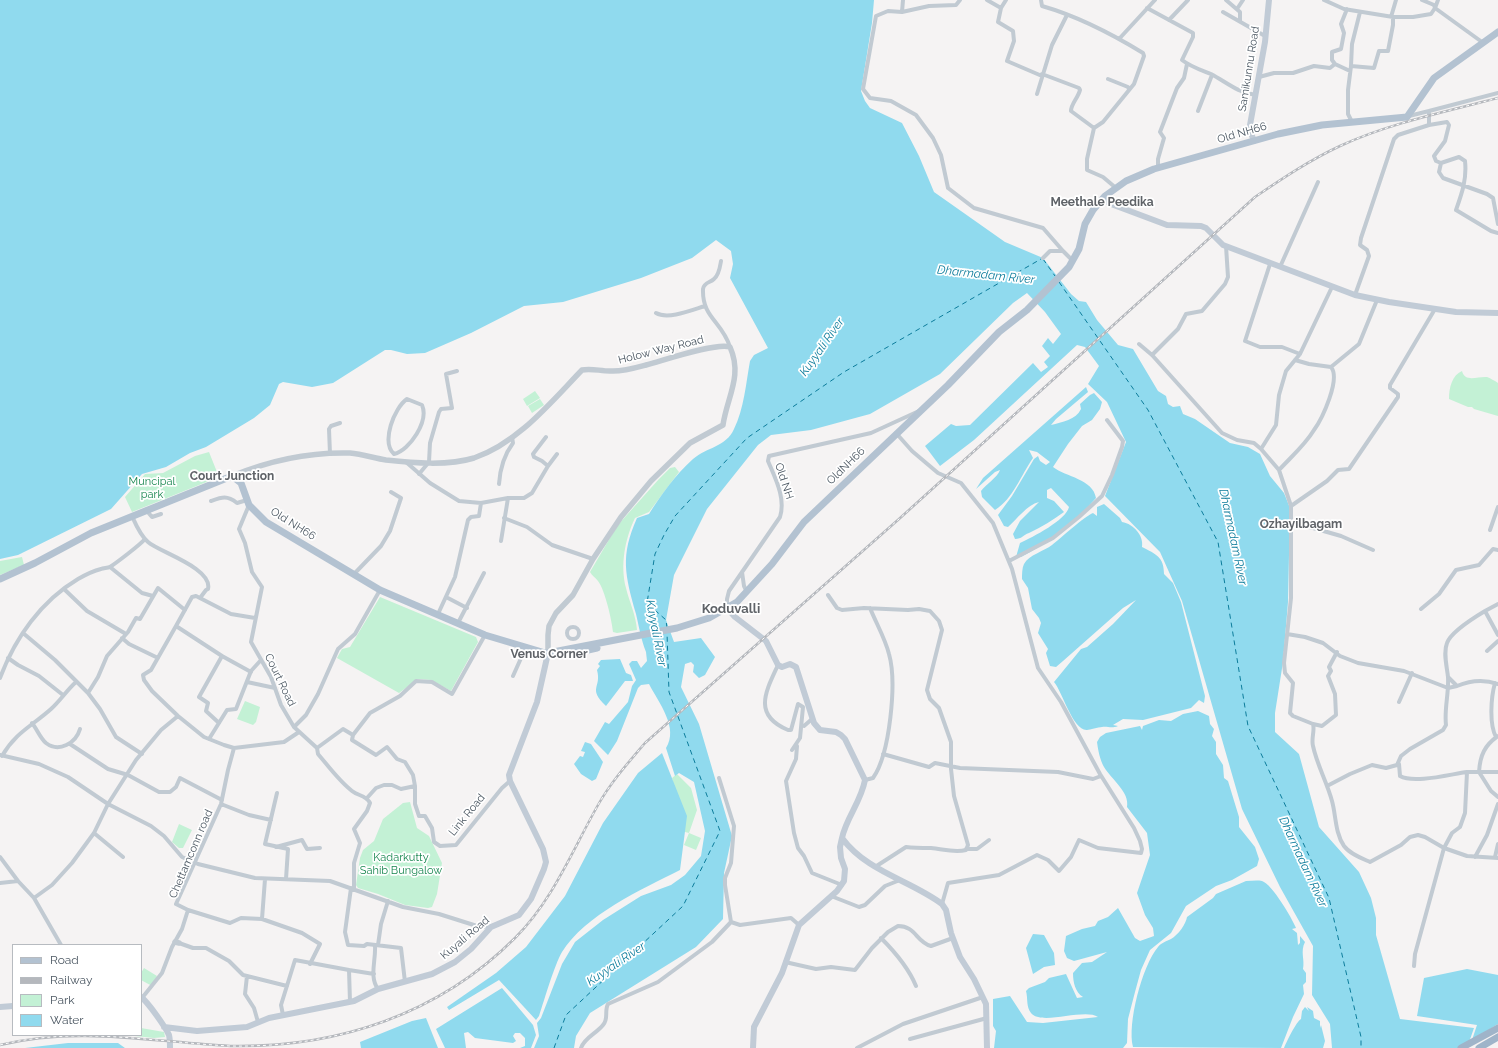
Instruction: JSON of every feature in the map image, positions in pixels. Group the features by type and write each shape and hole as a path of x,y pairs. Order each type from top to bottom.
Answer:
{"highway":[{"path":"1461,1048 1498,1028"},
{"path":"1479,1048 1498,1037"}],"main road":[{"name":"Samikunnu Road","path":"1254,141 1251,134 1250,125 1259,77 1269,0"},
{"path":"1407,117 1434,78 1482,42 1498,32"},
{"name":"Old NH66","path":"1027,310 1070,263 1079,249 1085,224 1102,199 1126,181 1158,168 1254,141 1322,125 1407,117"},
{"path":"1102,199 1111,204 1167,225 1201,226 1206,228 1219,242 1226,246 1270,264 1355,295 1435,309 1498,313"},
{"name":"OldNH66","path":"677,628 709,618 737,602 748,593 804,522 896,433 922,410 999,332 1027,310"},
{"path":"0,579 35,564 91,533 132,515 232,476"},
{"name":"Old NH66","path":"232,476 241,483 248,502 266,522 380,590 485,634 554,656 568,655 612,644 617,640"},
{"path":"727,608 735,617 766,641 778,665 782,667 790,664 796,667 812,719 820,730 836,732 845,740 864,780 857,805 843,832 841,858 846,872 842,885 832,896 799,925 782,973 754,1027 753,1048"},
{"name":"Old NH66","path":"548,654 677,628"},
{"path":"510,781 510,770 537,702 548,654"},
{"name":"Kuyali Road","path":"164,1027 214,1030 247,1027 258,1022 283,1015 350,1002 378,989 432,974 450,965 471,949 491,927 519,915 522,912 538,884 546,862 540,844 510,781"},
{"path":"842,838 852,851 875,867 942,904 946,910 953,938 960,957 967,966 983,997 987,1018 987,1048"},
{"path":"142,998 151,1007 164,1027 169,1036 170,1048"},
{"path":"0,1007 12,1006"}],"street":[{"path":"902,12 903,0"},
{"path":"960,0 956,5 929,6 902,12 888,11 879,14 874,18 873,36 863,89 867,95 874,99 891,101 916,115 933,138 941,156 948,188 974,208 1043,228 1063,251 1070,263"},
{"path":"987,0 1001,8"},
{"path":"1006,0 1001,8 998,22 1013,31 1014,35 1008,61 1079,88 1079,95 1071,107 1071,111 1094,128"},
{"path":"1041,0 1042,6 1067,15 1120,39 1143,53 1144,56 1134,84 1103,122 1094,128 1087,158 1087,170 1103,177 1116,188"},
{"path":"1120,39 1155,0"},
{"path":"1169,20 1188,0"},
{"path":"1226,0 1241,14 1240,21"},
{"path":"1237,10 1243,0"},
{"path":"1324,0 1347,9 1392,17 1413,17 1431,14 1438,0"},
{"path":"1351,66 1374,68 1379,51 1388,51 1392,17 1396,0"},
{"path":"1422,0 1434,5 1435,8 1482,42"},
{"path":"1147,8 1193,33 1193,37 1182,60 1186,64 1212,75 1231,87 1247,94 1256,95"},
{"path":"1347,9 1341,24 1344,33 1341,50 1332,52 1332,60 1335,64 1350,71"},
{"path":"1223,12 1265,36"},
{"path":"1352,122 1347,105 1352,42 1360,12"},
{"path":"1037,94 1052,45 1067,15"},
{"path":"1094,27 1097,22"},
{"path":"1343,38 1352,42"},
{"path":"1158,168 1158,159 1164,138 1160,132 1177,88 1184,78 1186,64"},
{"path":"1259,77 1274,73 1293,73 1314,66 1330,68 1335,64"},
{"path":"1198,111 1212,75"},
{"path":"1108,79 1128,87 1129,89"},
{"path":"1407,117 1498,92"},
{"path":"1429,111 1429,125"},
{"path":"1355,295 1369,256 1367,250 1360,245 1360,238 1394,139 1398,135 1429,125 1447,122 1449,126 1445,141 1434,156 1436,160 1441,163"},
{"path":"1441,163 1459,157 1465,161 1467,172 1465,185 1456,210 1491,231 1498,233"},
{"path":"1441,163 1439,172 1441,176 1493,198 1498,224"},
{"path":"1280,267 1318,182"},
{"path":"1152,355 1178,329 1186,314 1202,311 1225,284 1228,278 1226,246"},
{"path":"1043,258 1050,251 1063,251"},
{"path":"548,654 548,635 556,613 573,595 593,559 621,517 651,482 690,443 723,425 724,416 732,394 735,368 734,358 722,331 707,312 703,287 717,275 721,261"},
{"path":"1270,264 1245,340 1260,347 1282,347 1300,354"},
{"path":"1261,450 1274,428 1284,376 1288,367 1300,354 1332,287"},
{"path":"1295,360 1309,364 1331,367 1359,344 1377,300"},
{"path":"656,313 661,316 678,314 705,306"},
{"path":"1291,506 1327,481 1338,470 1349,468 1361,452 1398,397 1398,394 1390,388 1390,385 1435,309"},
{"path":"1139,344 1152,355 1222,433 1237,440 1254,443 1279,470 1291,506 1291,598 1284,669 1293,683 1290,714 1292,716 1322,726 1336,715 1335,694 1328,676 1331,671 1329,667 1337,652"},
{"name":"Holow Way Road","path":"232,476 284,460 351,453 406,462 444,462 474,458 522,430 553,402 582,370 587,369 611,372 625,370 705,349 719,346 730,347"},
{"path":"1279,470 1315,430 1331,394 1335,374 1331,367"},
{"path":"419,474 429,462 430,443 439,412 441,409 452,408 446,374 457,371"},
{"path":"407,399 422,405 424,410 413,440 406,448 394,454 390,450 388,439 392,423 400,407 407,399"},
{"name":"Old NH","path":"727,608 729,591 780,517 783,509 781,494 768,460 769,456 871,434 902,417 922,410"},
{"path":"1009,561 1053,538 1102,496 1112,475 1123,441 1107,420"},
{"path":"330,455 328,438 330,429 333,425 340,423"},
{"path":"896,433 912,451 938,474 961,483 993,523 1009,561 1020,595 1038,668 1061,702 1101,776 1140,841 1142,849 1141,853 1098,848 1079,840 1071,857 1059,871 1048,860 1037,855 999,875 948,883 942,904"},
{"path":"546,436 533,454 534,457 548,466"},
{"path":"499,484 501,469 507,451 513,443 512,437"},
{"path":"393,460 394,454"},
{"path":"406,462 430,483 459,501 481,503 508,498 524,498 532,493 557,454"},
{"path":"354,574 381,546 390,531 401,498 391,492"},
{"path":"210,501 224,496 237,502 248,502"},
{"path":"501,541 508,498"},
{"name":"Court Road","path":"248,502 239,529 245,543 252,572 262,587 251,642 275,688 281,705 294,727 317,748 318,754 344,784 355,793 367,798"},
{"path":"438,614 460,562 468,520 471,517 479,516 481,503"},
{"path":"1490,530 1498,508"},
{"path":"146,510 152,517 161,514"},
{"path":"132,515 145,539 185,562 203,576 209,586 200,598"},
{"path":"504,518 527,527 552,545 593,559"},
{"path":"1291,524 1306,526 1341,536 1373,550"},
{"path":"0,678 8,658 23,633 39,612 80,578 110,567 132,549 139,546 145,539"},
{"path":"1421,609 1439,594 1456,570 1479,565 1493,550 1498,550"},
{"path":"110,567 142,593 153,596"},
{"path":"742,571 744,586 748,593"},
{"path":"458,623 484,573"},
{"path":"88,693 98,677 107,656 126,634 136,618 140,619 158,588 185,610"},
{"path":"65,589 87,611 126,634"},
{"path":"294,727 306,715 318,694 338,649 355,634 380,590"},
{"path":"828,595 836,608 842,610 870,608 908,610 919,609 930,611 939,620 942,630 927,690 930,699 939,708 952,742 951,767 954,796 968,845 966,849"},
{"path":"255,618 231,614 196,596 192,597 151,670 144,675 144,680 178,716 209,739 234,748 284,742 299,732"},
{"path":"446,597 467,608"},
{"path":"1498,604 1466,624 1447,641 1448,688 1444,710 1446,726 1401,756 1399,764 1400,776 1406,778 1439,776 1467,772 1498,772"},
{"path":"864,780 873,778 883,754 892,697 891,662 889,653 870,608"},
{"path":"1485,611 1498,635"},
{"path":"176,626 250,672"},
{"path":"23,633 88,693 100,709 116,737 142,754"},
{"path":"352,735 370,713 400,696 416,681 432,682 452,694 485,634"},
{"path":"1287,634 1315,640 1358,664 1392,668 1412,673 1448,688 1468,681 1481,681 1496,684 1491,706 1492,730 1497,736 1488,743 1482,753 1479,772 1498,797"},
{"path":"122,638 134,647 158,658"},
{"path":"571,639 572,649"},
{"path":"1487,651 1498,641"},
{"path":"513,676 526,647"},
{"path":"219,723 206,711 208,703 199,697 222,656"},
{"path":"8,658 39,676 63,695"},
{"path":"209,739 227,710 236,709 244,692 250,672 261,660"},
{"path":"778,665 767,689 764,702 771,718 788,730 791,730 798,704 803,707 796,759 786,782 794,833 798,848 804,856 812,873 842,885"},
{"path":"1399,702 1412,673"},
{"path":"1448,677 1457,686"},
{"path":"76,682 49,711 32,722 13,739 1,755 39,764 57,771 108,804 151,826 164,836 179,855 195,863 234,874 265,879 326,881 352,888 403,907 439,914 477,926 491,927"},
{"path":"247,682 275,688"},
{"path":"34,898 47,889 64,872 94,832 108,804 126,775 161,730 178,716"},
{"path":"804,726 812,719"},
{"path":"32,722 45,743 60,748 70,744 80,729"},
{"path":"1313,724 1312,745 1327,786 1344,845 1358,857 1370,862 1401,845 1410,837 1418,836 1425,837 1444,848 1475,857 1496,857 1498,844"},
{"path":"317,748 343,729 352,735 352,740 373,754 379,755 383,748 387,747 397,759 405,762 413,775 415,786 401,789 392,785 384,785 376,788 367,798 370,803 369,807 354,829 360,842 354,864 356,883 352,888 345,932 348,945 364,946 367,944 401,948 405,982"},
{"path":"70,744 108,769 126,775 165,793 170,792 176,786 180,778 222,802 249,815 271,820"},
{"path":"792,750 797,746"},
{"name":"Chettamconn road","path":"142,998 162,973 177,943 188,910 176,904 186,885 222,802 234,748"},
{"path":"883,754 929,767 935,763 951,767 1058,772 1093,779 1101,776"},
{"path":"1327,786 1372,765 1386,768 1399,764"},
{"path":"1414,966 1415,954 1444,848 1452,833 1460,827 1465,813 1467,772"},
{"path":"720,778 734,826 731,863 725,878 731,922"},
{"name":"Link Road","path":"415,786 415,804 419,816 425,816 430,824 434,842 440,846 448,847 456,845 502,788 510,781"},
{"path":"277,793 265,844 288,849 286,879"},
{"path":"1475,857 1487,835 1498,804"},
{"path":"94,832 123,857"},
{"path":"276,847 302,840 307,849 320,848"},
{"path":"875,867 906,847 916,849 931,848 960,851 966,849 977,849 989,840"},
{"path":"0,857 18,881 34,898 36,904 60,944"},
{"path":"262,919 265,879"},
{"path":"832,896 860,907 865,905 885,886 901,880"},
{"path":"0,883 18,881"},
{"path":"378,989 374,982 376,946 388,902"},
{"path":"188,910 230,923 242,918 262,919 302,933 320,944 310,964"},
{"path":"731,922 740,925 791,918 799,925"},
{"path":"581,1048 587,1040 604,1025 607,1020 606,1008 608,1004 658,982 712,942 731,922"},
{"path":"786,962 816,969 831,967 855,970 881,938 898,926 912,930 921,941 931,946 953,938"},
{"path":"881,938 913,979 916,986"},
{"path":"177,943 193,948 206,948 229,961 240,973 286,986"},
{"path":"283,1015 281,1005 294,960 374,974"},
{"path":"349,970 350,1002"},
{"path":"247,976 245,994 254,1008 258,1022"},
{"path":"857,1048 903,1024 983,997"},
{"path":"910,1040 987,1018"}],"green space":[{"path":"1462,371 1466,377 1469,378 1487,377 1498,383 1498,416 1468,407 1449,399 1453,379"},
{"path":"535,391 540,398 527,406 523,399"},
{"path":"540,399 544,405 532,413 528,406"},
{"name":"Muncipal park","path":"209,452 219,477 132,512 125,497 145,474 163,473 195,456"},
{"path":"675,467 679,472 649,512 635,518 626,543 623,570 624,579 637,630 617,633 613,632 606,598 601,585 590,572 617,526 659,479 670,468"},
{"path":"22,557 24,565 0,575 0,561"},
{"path":"380,597 476,637 478,642 451,691 431,680 418,679 399,693 337,658 342,649 350,647"},
{"path":"245,701 260,707 256,722 253,725 237,719"},
{"path":"677,774 691,788 697,810 689,833 685,832 672,778"},
{"name":"Kadarkutty Sahib Bungalow","path":"410,802 417,828 429,836 442,863 437,894 432,907 428,908 405,905 358,888 356,885 360,858 363,850 374,841 383,819 403,803"},
{"path":"179,824 192,830 183,848 179,848 172,842"},
{"path":"689,833 701,838 696,850 684,845"},
{"path":"144,968 157,976 152,986 142,981 142,971"},
{"path":"142,1028 164,1032 165,1037 154,1038 135,1036 142,1036"}],"water":[{"path":"0,0 874,0 872,23 861,91 870,108 902,123 919,156 934,192 1005,242 1043,258 1071,294 1079,301 1086,302 1097,320 1118,345 1133,349 1158,391 1166,396 1168,404 1173,407 1180,406 1183,414 1195,419 1230,443 1248,447 1260,454 1270,476 1284,493 1290,508 1288,602 1283,662 1275,713 1275,732 1299,754 1319,827 1359,872 1371,898 1376,918 1376,935 1400,1019 1474,1028 1467,1048 1332,1048 1330,1024 1312,995 1313,946 1280,887 1242,809 1182,601 1160,552 1105,496 1126,442 1107,402 1088,384 1099,366 1085,347 1077,345 974,440 940,466 925,446 951,424 956,426 970,425 1033,363 1041,372 1048,367 1044,362 1050,356 1042,346 1048,338 1053,344 1061,334 1045,312 1027,293 1013,303 940,374 870,414 811,430 771,435 758,445 707,509 674,575 666,620 674,642 701,638 715,657 705,675 699,678 693,672 694,665 691,662 685,664 681,687 699,724 732,836 724,873 723,919 696,947 590,1013 576,1036 574,1048 534,1048 539,1036 537,1023 541,1018 562,964 575,942 603,920 641,896 671,885 685,875 701,856 705,831 694,782 679,773 675,776 666,748 670,732 669,724 662,707 649,684 641,685 638,688 617,741 608,755 594,741 605,722 609,724 628,702 632,686 636,680 629,664 632,661 637,661 641,668 647,661 629,588 626,566 628,544 637,518 649,514 669,485 693,459 726,440 731,435 740,413 750,361 754,355 768,348 730,278 733,264 731,251 716,240 692,258 641,278 563,302 524,306 471,333 425,353 407,354 385,350 333,383 312,387 283,382 279,384 270,405 254,418 206,447 190,453 166,467 142,474 111,509 18,555 0,559"},
{"path":"1086,387 1088,392 1051,425 1076,416 1081,409 1080,404 1094,393 1102,402 1100,409 1092,420 1082,426 1053,467 1085,482 1094,492 1096,498 1071,524 1051,539 1021,557 1016,557 1020,543 1056,523 1067,512 1069,507 1051,488 1047,490 1047,498 1054,501 1064,512 1052,521 1017,539 1015,539 1013,534 1020,521 1039,502 1026,509 1008,527 1004,526 998,515 1012,496 1034,459 1038,456 1040,461 1046,465 1050,462 1037,452 1029,450 1033,458 1007,500 995,510 982,497 981,491 1000,470 995,472 976,489 983,478"},
{"path":"1104,504 1120,518 1122,522 1130,525 1137,531 1140,535 1142,547 1161,560 1164,568 1164,574 1173,583 1181,602 1205,696 1204,703 1199,700 1191,708 1143,720 1123,719 1113,725 1118,726 1116,727 1100,727 1087,730 1082,729 1077,724 1054,682 1081,649 1087,647 1113,624 1136,600 1123,608 1056,667 1050,666 1046,653 1048,649 1038,633 1041,623 1032,609 1028,588 1022,579 1022,571 1024,564 1029,558 1052,545 1089,515 1093,513 1097,516 1097,507"},
{"path":"620,659 626,673 631,675 633,681 625,681 606,706 600,700 596,691 598,681 597,670 600,666 598,664 601,660"},
{"path":"1198,711 1209,716 1210,724 1214,729 1212,736 1216,742 1216,754 1223,765 1224,778 1228,781 1239,817 1239,827 1255,847 1259,859 1257,866 1232,880 1216,886 1186,906 1171,933 1150,950 1141,970 1128,1019 1127,1043 1123,1048 994,1048 996,1031 993,1026 993,999 1010,996 1027,1022 1043,1023 1098,1017 1083,1014 1053,1018 1036,1017 1028,1008 1026,991 1029,988 1045,982 1049,978 1066,974 1077,998 1083,997 1080,995 1075,986 1073,973 1082,963 1092,962 1107,952 1074,961 1067,958 1064,951 1066,936 1082,929 1095,926 1098,921 1108,917 1118,908 1135,938 1140,941 1154,936 1153,928 1145,915 1137,893 1150,855 1147,833 1127,807 1126,796 1123,791 1104,767 1099,755 1097,742 1100,737 1106,733 1140,726 1142,730 1143,726 1159,720 1171,721 1183,714"},
{"path":"585,742 591,744 603,762 596,779 592,781 581,774 574,764 580,756 583,757 585,752 581,751"},
{"path":"662,753 687,816 680,870 615,904 585,926 572,939 559,958 539,1016 536,1020 499,980 449,1010 447,1007 496,973 526,947 565,896 603,823 638,773"},
{"path":"1246,881 1262,881 1271,888 1294,923 1296,928 1292,929 1297,933 1298,945 1300,943 1300,936 1305,942 1303,952 1303,969 1306,973 1306,982 1303,985 1304,994 1281,1048 1133,1047 1132,1024 1137,996 1146,967 1158,947 1176,935 1183,926 1187,917 1213,898 1216,894"},
{"path":"1033,934 1044,935 1054,953 1055,965 1044,967 1033,974 1026,948"},
{"path":"1467,969 1498,975 1498,1024 1472,1040 1477,1025 1417,1016 1424,978"},
{"path":"502,988 533,1025 536,1035 531,1048 520,1048 525,1046 525,1038 520,1033 515,1033 513,1036 516,1041 513,1043 475,1038 468,1032 464,1033 466,1048 445,1048 436,1029"},
{"path":"1305,1007 1309,1011 1307,1007 1313,1011 1314,1018 1320,1021 1320,1028 1321,1025 1325,1041 1323,1048 1284,1048 1294,1028 1301,1019 1302,1011"},
{"path":"426,1018 438,1048 361,1048 360,1042 412,1021"},
{"path":"68,1043 118,1043 125,1048 25,1048"}],"ferry route":[{"path":"667,628 666,620 647,603 655,554 675,516 747,438 844,372 1041,259"},
{"path":"1043,259 1055,276"},
{"path":"1059,282 1148,410 1218,542 1248,726 1329,898 1361,1037 1361,1048"},
{"path":"554,1048 566,1015 683,906 720,831 669,692 667,633"}],"railway":[{"path":"0,1045 29,1039 86,1036 230,1046 270,1045 309,1041 348,1033 384,1021 420,1006 454,987 485,965 515,938 540,908 561,874 608,788 645,743 899,519 1255,197 1307,163 1329,151 1359,138 1398,124 1498,98"}],"district":[{"name":"Meethale Peedika","path":"1102,202"},
{"name":"Court Junction","path":"232,476"},
{"name":"Ozhayilbagam","path":"1301,524"},
{"name":"Koduvalli","path":"731,609"},
{"name":"Venus Corner","path":"549,654"}],"water label":[{"name":"Dharmadam River","path":"986,275"},
{"name":"Kuyyali River","path":"822,347"},
{"name":"Dharmadam River","path":"1233,537"},
{"name":"Kuyyali River","path":"656,633"},
{"name":"Dharmadam River","path":"1303,862"},
{"name":"Kuyyali River","path":"616,964"}]}
